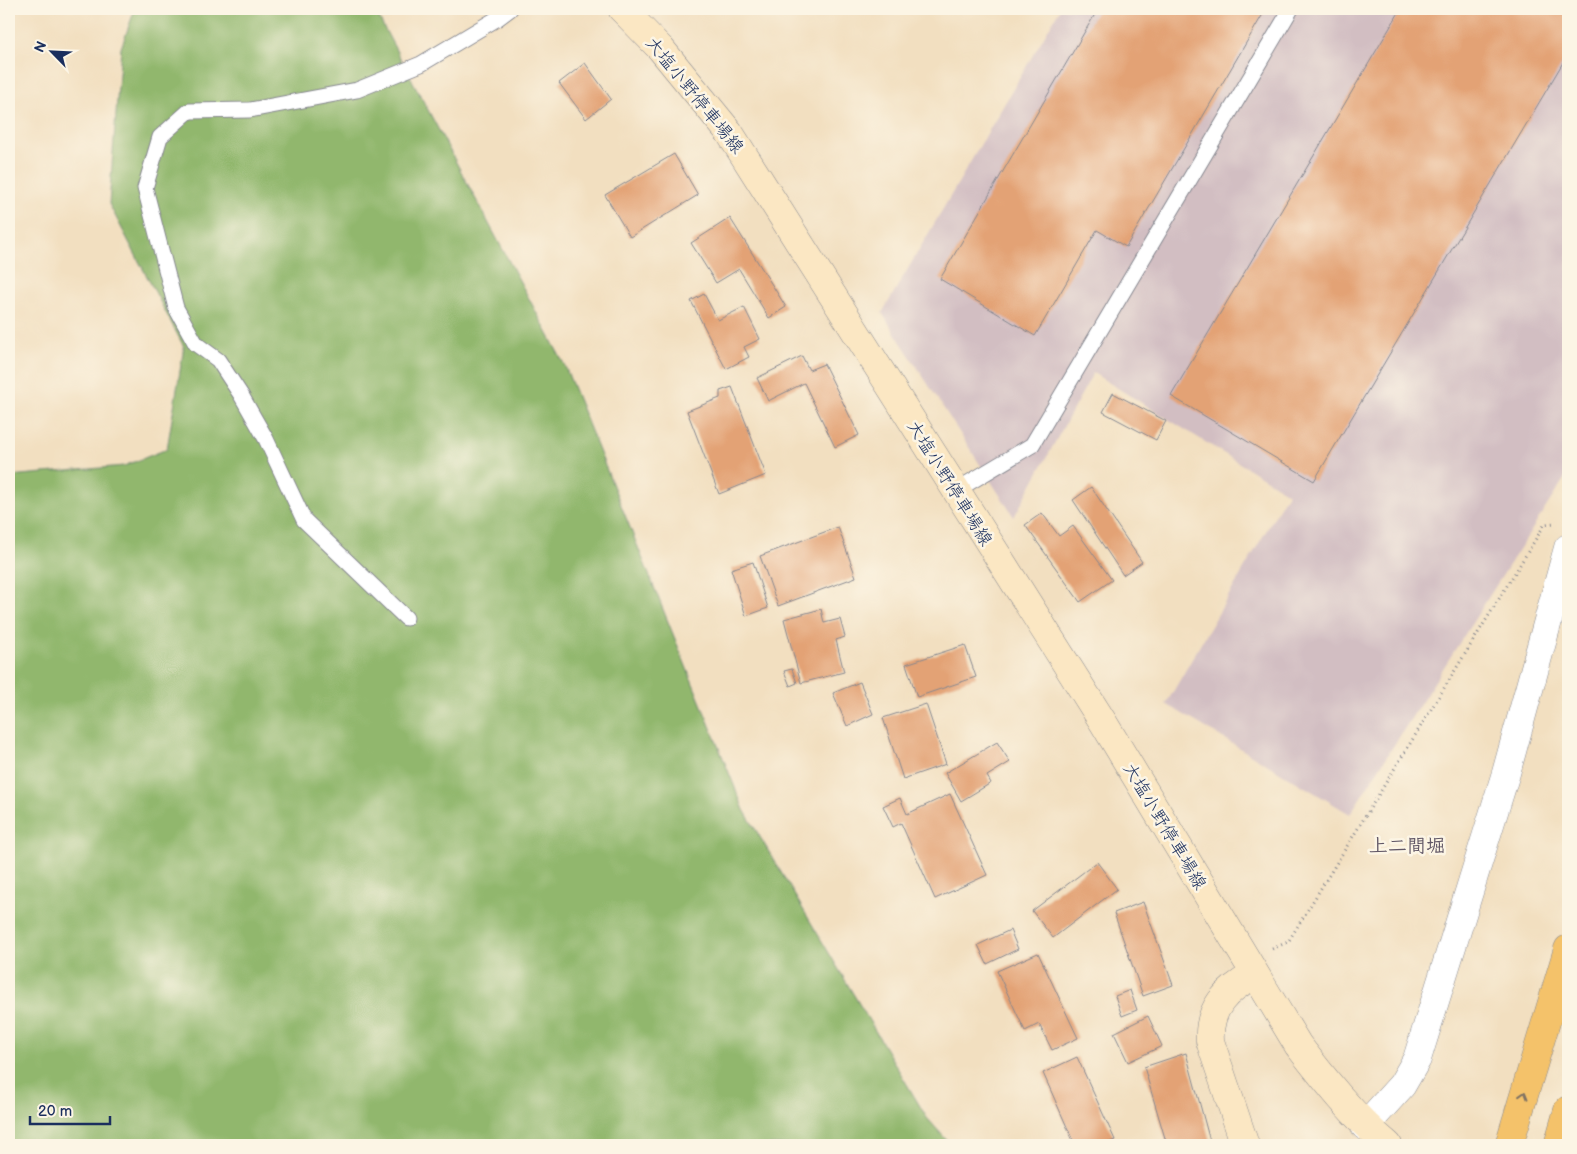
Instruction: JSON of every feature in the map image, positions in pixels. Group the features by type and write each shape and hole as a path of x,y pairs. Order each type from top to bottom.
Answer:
{"highway":[{"path":"1509,1144 1568,950"},
{"path":"1558,1145 1568,1110"}],"main road":[{"name":"大塩小野停車場線","path":"622,9 661,49 728,132 1103,722 1298,1045 1333,1091 1365,1126 1388,1145"},
{"path":"1244,1145 1210,1041 1210,1030 1219,1001 1250,968"}],"street":[{"path":"1365,1126 1402,1085 1417,1059 1506,773 1568,548"}],"lane":[{"path":"406,618 304,520 266,439 241,395 218,360 196,344 176,308 144,188 160,138 189,111 250,110 357,90 421,64 510,9"},
{"path":"956,491 1032,445 1291,9"}],"path":[{"path":"1250,968 1288,942 1545,524 1560,523"}],"shaded area":[{"path":"1060,9 1568,9 1568,473 1350,814 1166,704 1288,493 1093,373 1014,517 882,313"}],"green space":[{"path":"135,9 374,9 564,364 744,810 927,1118 951,1145 9,1145 9,476 124,466 167,449 184,347 109,204 121,48"}],"building":[{"path":"1098,9 1266,9 1126,247 1097,230 1035,336 940,279"},
{"path":"1401,9 1568,9 1568,54 1314,481 1171,396"},
{"path":"585,63 611,99 586,119 559,83"},
{"path":"674,154 698,195 630,237 605,195"},
{"path":"730,218 786,307 769,318 739,269 716,283 691,243"},
{"path":"704,294 718,320 744,307 760,339 744,347 749,357 726,369 691,301"},
{"path":"802,356 809,370 824,364 859,435 835,447 804,383 768,401 757,378"},
{"path":"732,387 766,475 719,494 687,411 720,398 720,391"},
{"path":"1113,393 1166,421 1156,440 1103,412"},
{"path":"1091,487 1142,562 1123,575 1073,500"},
{"path":"1042,513 1059,536 1073,526 1112,580 1080,602 1025,525"},
{"path":"838,527 856,577 778,606 760,556"},
{"path":"753,562 768,608 746,616 731,569"},
{"path":"821,609 824,623 840,619 845,637 836,640 844,672 801,683 784,619"},
{"path":"965,645 976,677 917,697 906,664"},
{"path":"792,669 797,683 790,686 784,671"},
{"path":"860,682 873,714 847,726 833,693"},
{"path":"926,704 946,764 903,779 883,718"},
{"path":"997,742 1010,762 987,776 991,783 961,801 945,773"},
{"path":"950,794 987,875 935,899 901,823 893,827 883,806 900,798 907,814"},
{"path":"1097,862 1117,889 1053,938 1032,911"},
{"path":"1143,902 1173,985 1143,996 1114,913"},
{"path":"1010,930 1018,949 987,964 978,945"},
{"path":"1038,953 1078,1038 1052,1050 1039,1024 1025,1031 997,971"},
{"path":"1130,990 1137,1010 1122,1016 1115,996"},
{"path":"1148,1016 1162,1046 1128,1062 1114,1033"},
{"path":"1186,1053 1211,1145 1167,1145 1144,1067"},
{"path":"1077,1057 1115,1140 1103,1145 1075,1145 1043,1073"}],"district":[{"name":"上二間堀","path":"1407,845"}]}
